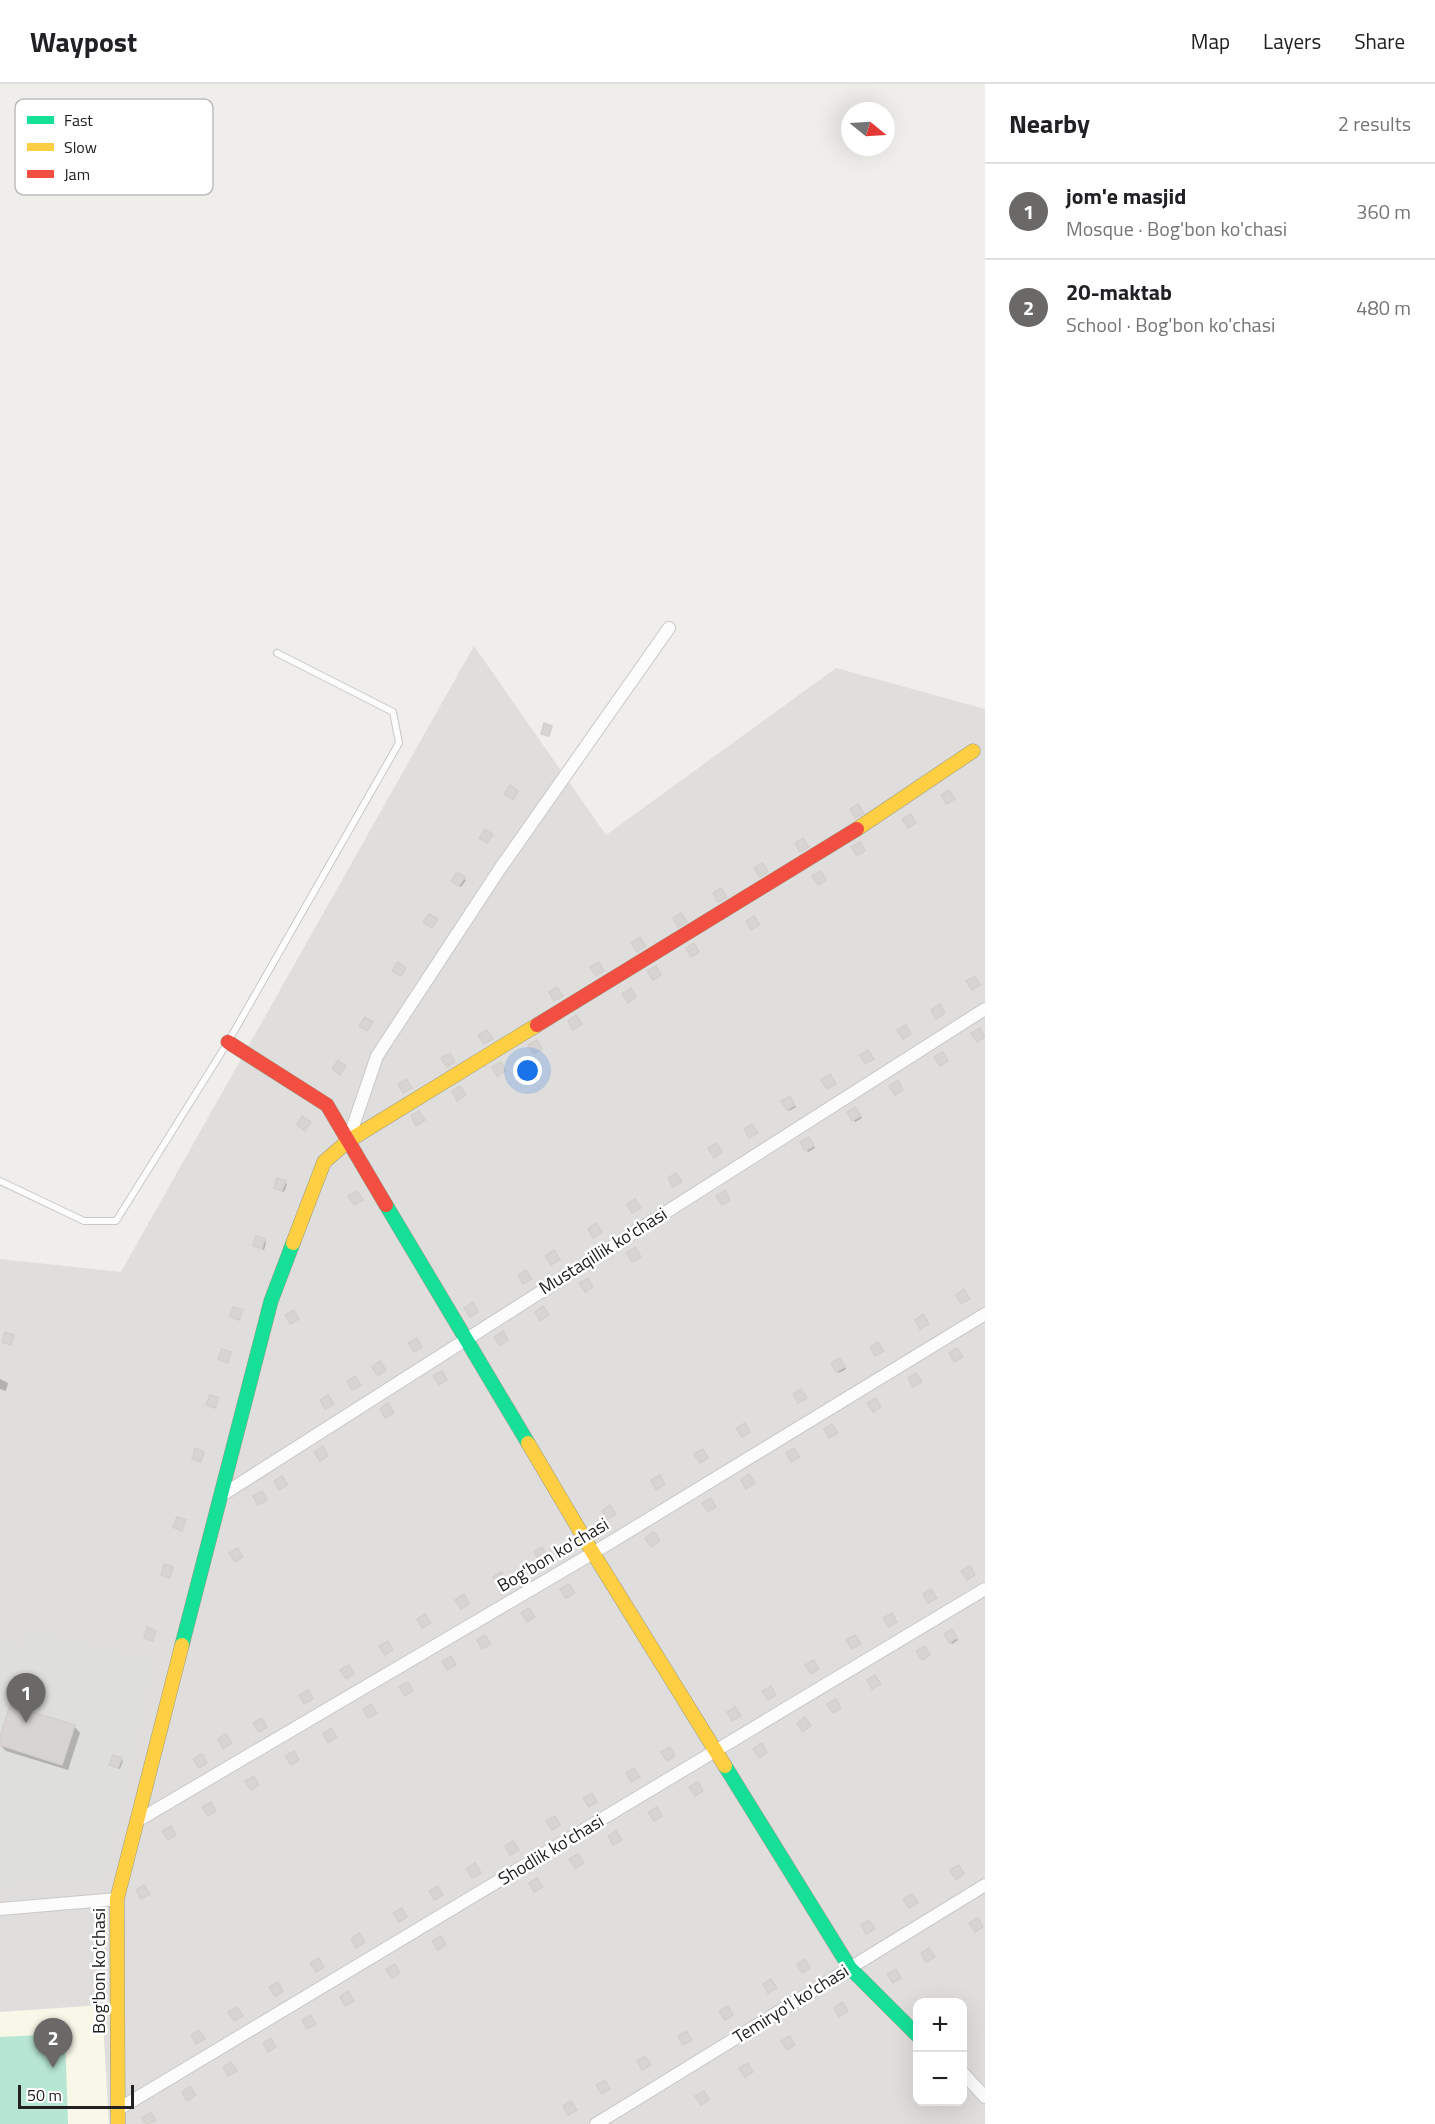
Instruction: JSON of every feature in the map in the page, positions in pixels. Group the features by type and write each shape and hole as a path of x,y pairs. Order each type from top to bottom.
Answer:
{"street":[{"path":"348,1141 377,1056 499,870 669,628"},
{"name":"Bog'bon ko'chasi","path":"117,2117 117,1899 271,1301 324,1162 348,1141 884,812 973,751"},
{"name":"Mustaqillik ko'chasi","path":"222,1495 985,1009"},
{"path":"228,1042 327,1105 593,1553 850,1968 913,2032"},
{"name":"Bog'bon ko'chasi","path":"137,1821 593,1553 985,1314"},
{"name":"Shodlik ko'chasi","path":"117,2117 714,1751 985,1589"},
{"name":"Temiryo'l ko'chasi","path":"596,2124 985,1885"},
{"path":"0,1909 117,1899"},
{"path":"967,2077 985,2097"}],"lane":[{"path":"0,1181 84,1221 116,1221 228,1042 399,742 393,712 277,653"}],"shaded area":[{"path":"474,646 606,835 836,668 985,709 985,2124 0,2124 0,1259 121,1272"},
{"path":"29,1632 152,1661 105,1878 0,1883 0,1642 23,1648"},
{"path":"102,2005 109,2124 0,2124 0,2012"}],"green space":[{"path":"65,2034 68,2124 0,2124 0,2037"}],"building":[{"path":"544,723 552,726 549,736 541,734"},
{"path":"510,785 518,791 513,800 504,794"},
{"path":"949,790 955,799 946,804 941,795"},
{"path":"858,804 864,813 855,818 850,809"},
{"path":"911,814 916,823 908,828 902,819"},
{"path":"485,829 493,835 487,843 479,838"},
{"path":"803,838 809,847 800,852 795,843"},
{"path":"860,842 865,851 857,856 851,847"},
{"path":"763,863 768,872 760,877 754,868"},
{"path":"821,871 826,880 818,885 812,876"},
{"path":"457,872 465,877 459,886 451,881"},
{"path":"721,888 727,897 718,902 713,893"},
{"path":"681,913 687,922 678,927 673,918"},
{"path":"429,914 438,919 432,928 423,922"},
{"path":"754,916 760,925 751,930 746,921"},
{"path":"640,937 646,946 637,952 631,943"},
{"path":"694,943 699,952 691,957 686,948"},
{"path":"398,962 406,968 401,976 392,971"},
{"path":"599,962 604,971 596,976 590,967"},
{"path":"656,966 661,975 653,980 647,971"},
{"path":"975,976 980,985 972,990 966,981"},
{"path":"557,987 563,996 554,1001 549,992"},
{"path":"631,988 636,997 628,1003 622,994"},
{"path":"940,1004 945,1013 936,1019 931,1010"},
{"path":"576,1015 582,1024 573,1030 568,1021"},
{"path":"365,1017 373,1022 367,1031 359,1026"},
{"path":"906,1025 911,1034 903,1039 897,1030"},
{"path":"980,1028 985,1037 977,1042 971,1033"},
{"path":"487,1030 493,1039 484,1044 478,1035"},
{"path":"537,1040 542,1049 534,1054 528,1045"},
{"path":"868,1050 874,1059 865,1064 860,1055"},
{"path":"943,1052 948,1061 940,1066 934,1057"},
{"path":"450,1053 455,1062 447,1067 441,1058"},
{"path":"338,1060 346,1066 340,1075 332,1069"},
{"path":"501,1062 506,1071 497,1076 492,1067"},
{"path":"830,1074 836,1084 827,1089 821,1080"},
{"path":"406,1079 412,1088 403,1093 398,1084"},
{"path":"898,1080 903,1090 895,1095 889,1086"},
{"path":"460,1086 466,1095 457,1101 452,1091"},
{"path":"790,1096 795,1105 787,1110 781,1101"},
{"path":"855,1107 861,1116 852,1121 847,1112"},
{"path":"419,1111 425,1120 416,1126 411,1116"},
{"path":"302,1116 311,1122 305,1131 297,1125"},
{"path":"752,1124 758,1133 749,1138 744,1129"},
{"path":"809,1137 814,1146 805,1151 800,1142"},
{"path":"717,1143 722,1152 714,1158 708,1148"},
{"path":"676,1173 682,1182 673,1187 668,1178"},
{"path":"277,1178 286,1181 282,1191 274,1188"},
{"path":"725,1190 730,1200 722,1205 716,1196"},
{"path":"357,1191 363,1200 354,1205 348,1196"},
{"path":"635,1199 641,1208 632,1213 627,1204"},
{"path":"596,1223 602,1232 593,1238 588,1229"},
{"path":"256,1236 265,1239 262,1249 253,1246"},
{"path":"635,1247 641,1257 632,1262 627,1253"},
{"path":"554,1250 560,1260 551,1265 545,1256"},
{"path":"526,1270 532,1279 523,1284 518,1275"},
{"path":"588,1278 593,1287 585,1292 579,1283"},
{"path":"964,1289 970,1299 961,1304 956,1295"},
{"path":"473,1302 478,1312 470,1317 464,1308"},
{"path":"543,1306 549,1315 540,1321 535,1312"},
{"path":"233,1307 243,1310 239,1320 230,1317"},
{"path":"294,1310 299,1319 290,1324 285,1315"},
{"path":"923,1314 929,1324 920,1329 915,1320"},
{"path":"503,1331 508,1340 500,1346 494,1337"},
{"path":"5,1332 14,1335 11,1345 2,1342"},
{"path":"417,1338 422,1347 414,1352 408,1343"},
{"path":"878,1342 884,1351 875,1356 870,1347"},
{"path":"957,1348 963,1357 954,1362 949,1353"},
{"path":"222,1349 231,1352 228,1363 218,1359"},
{"path":"840,1358 845,1367 836,1372 831,1363"},
{"path":"380,1361 386,1370 378,1376 372,1367"},
{"path":"442,1371 447,1380 439,1385 433,1376"},
{"path":"916,1373 922,1382 913,1387 908,1378"},
{"path":"355,1376 361,1385 352,1390 347,1381"},
{"path":"801,1389 807,1398 798,1403 793,1394"},
{"path":"210,1395 219,1398 215,1408 206,1405"},
{"path":"328,1395 334,1404 325,1409 320,1400"},
{"path":"876,1398 881,1407 873,1412 867,1403"},
{"path":"388,1403 394,1413 385,1418 380,1409"},
{"path":"745,1423 750,1432 742,1437 736,1428"},
{"path":"832,1424 838,1433 829,1438 824,1429"},
{"path":"323,1446 328,1456 320,1461 314,1452"},
{"path":"195,1448 204,1452 201,1462 192,1459"},
{"path":"794,1448 800,1457 791,1462 786,1453"},
{"path":"703,1449 708,1458 700,1463 694,1454"},
{"path":"749,1474 755,1483 746,1489 741,1480"},
{"path":"660,1475 665,1484 656,1490 651,1480"},
{"path":"282,1476 288,1485 279,1490 274,1481"},
{"path":"262,1491 267,1500 258,1505 253,1496"},
{"path":"711,1498 716,1507 708,1512 702,1503"},
{"path":"610,1505 616,1514 607,1520 602,1511"},
{"path":"177,1517 186,1520 182,1531 173,1527"},
{"path":"654,1532 660,1541 651,1547 645,1538"},
{"path":"542,1547 548,1556 539,1561 534,1552"},
{"path":"238,1548 243,1557 235,1562 229,1553"},
{"path":"164,1564 173,1567 170,1578 161,1575"},
{"path":"970,1566 975,1575 967,1580 961,1571"},
{"path":"501,1572 507,1581 498,1586 493,1577"},
{"path":"569,1584 575,1593 566,1598 560,1589"},
{"path":"931,1589 937,1598 928,1603 923,1594"},
{"path":"464,1594 469,1604 461,1609 455,1600"},
{"path":"529,1608 535,1617 527,1622 521,1613"},
{"path":"892,1613 897,1622 889,1627 883,1618"},
{"path":"425,1614 431,1623 422,1628 417,1619"},
{"path":"147,1627 156,1631 153,1641 144,1638"},
{"path":"952,1629 957,1638 949,1643 944,1634"},
{"path":"485,1635 491,1644 482,1649 477,1640"},
{"path":"855,1635 861,1644 852,1649 846,1640"},
{"path":"388,1641 393,1650 385,1655 379,1646"},
{"path":"925,1646 930,1655 922,1660 916,1651"},
{"path":"451,1656 456,1665 447,1670 442,1661"},
{"path":"814,1660 819,1669 811,1674 805,1665"},
{"path":"349,1665 354,1674 346,1679 340,1670"},
{"path":"875,1675 881,1684 872,1689 867,1680"},
{"path":"408,1682 413,1691 405,1696 399,1687"},
{"path":"771,1686 776,1695 768,1700 762,1691"},
{"path":"308,1690 313,1699 304,1704 299,1695"},
{"path":"836,1699 841,1708 833,1713 827,1704"},
{"path":"371,1704 377,1713 368,1718 363,1709"},
{"path":"10,1705 75,1725 62,1765 0,1745 0,1737"},
{"path":"735,1707 741,1716 732,1721 727,1712"},
{"path":"805,1717 811,1726 802,1732 797,1723"},
{"path":"262,1718 267,1727 259,1732 253,1723"},
{"path":"331,1728 337,1737 328,1743 323,1734"},
{"path":"226,1734 232,1743 223,1749 218,1739"},
{"path":"762,1743 767,1752 759,1758 753,1749"},
{"path":"670,1747 675,1756 667,1761 661,1752"},
{"path":"294,1751 299,1760 291,1765 285,1756"},
{"path":"202,1754 207,1763 199,1768 193,1759"},
{"path":"113,1755 122,1758 118,1768 109,1765"},
{"path":"634,1768 640,1777 631,1782 626,1773"},
{"path":"254,1776 259,1785 251,1790 245,1781"},
{"path":"698,1782 703,1791 695,1796 689,1787"},
{"path":"592,1793 597,1802 589,1807 583,1798"},
{"path":"211,1802 216,1811 208,1816 202,1807"},
{"path":"657,1807 662,1816 654,1821 648,1812"},
{"path":"555,1816 560,1825 552,1830 546,1821"},
{"path":"171,1826 176,1835 168,1840 162,1831"},
{"path":"616,1831 622,1840 613,1845 608,1836"},
{"path":"513,1841 519,1850 510,1855 505,1846"},
{"path":"578,1854 584,1863 575,1868 569,1859"},
{"path":"475,1863 481,1873 472,1878 467,1869"},
{"path":"959,1865 964,1874 956,1880 950,1870"},
{"path":"537,1878 543,1887 534,1892 529,1883"},
{"path":"144,1885 150,1894 141,1899 136,1890"},
{"path":"438,1886 443,1895 434,1900 429,1891"},
{"path":"912,1894 918,1903 909,1908 903,1899"},
{"path":"402,1908 407,1917 399,1922 393,1913"},
{"path":"978,1918 983,1927 975,1932 969,1923"},
{"path":"869,1920 875,1929 866,1934 861,1925"},
{"path":"359,1933 365,1942 356,1948 351,1939"},
{"path":"441,1936 446,1945 438,1950 432,1941"},
{"path":"929,1948 935,1957 926,1962 921,1953"},
{"path":"319,1958 324,1967 316,1972 310,1963"},
{"path":"805,1959 810,1968 802,1973 797,1964"},
{"path":"395,1964 400,1973 392,1978 386,1969"},
{"path":"896,1969 901,1978 893,1983 887,1974"},
{"path":"771,1979 777,1988 768,1993 763,1984"},
{"path":"278,1982 283,1991 275,1997 269,1987"},
{"path":"348,1991 354,2001 345,2006 340,1997"},
{"path":"842,2002 848,2011 839,2017 834,2008"},
{"path":"728,2006 733,2015 725,2020 719,2011"},
{"path":"237,2007 243,2016 234,2021 228,2012"},
{"path":"310,2015 316,2024 307,2029 302,2020"},
{"path":"199,2030 205,2039 196,2044 191,2035"},
{"path":"686,2031 692,2040 683,2045 678,2036"},
{"path":"790,2036 795,2045 787,2050 781,2041"},
{"path":"271,2038 276,2047 268,2052 263,2043"},
{"path":"645,2056 651,2065 642,2070 637,2061"},
{"path":"231,2062 237,2071 228,2076 223,2067"},
{"path":"748,2063 753,2072 745,2077 739,2068"},
{"path":"605,2080 610,2089 602,2094 596,2085"},
{"path":"190,2086 196,2095 187,2101 182,2092"},
{"path":"704,2091 709,2100 701,2105 695,2096"},
{"path":"571,2101 577,2110 568,2115 563,2106"},
{"path":"151,2112 156,2121 146,2124 142,2118"}],"traffic: fast":[{"path":"386,1205 528,1443"},
{"path":"182,1645 271,1301 293,1243"},
{"path":"725,1766 850,1968 913,2031"}],"traffic: slow":[{"path":"857,829 973,751"},
{"path":"293,1243 324,1162 348,1141 537,1025"},
{"path":"528,1443 725,1766"},
{"path":"118,2124 117,1899 182,1645"}],"traffic: jam":[{"path":"537,1025 857,829"},
{"path":"228,1042 327,1105 386,1205"}],"place":[{"name":"jom'e masjid","path":"26,1723"},
{"name":"20-maktab","path":"53,2068"}]}
